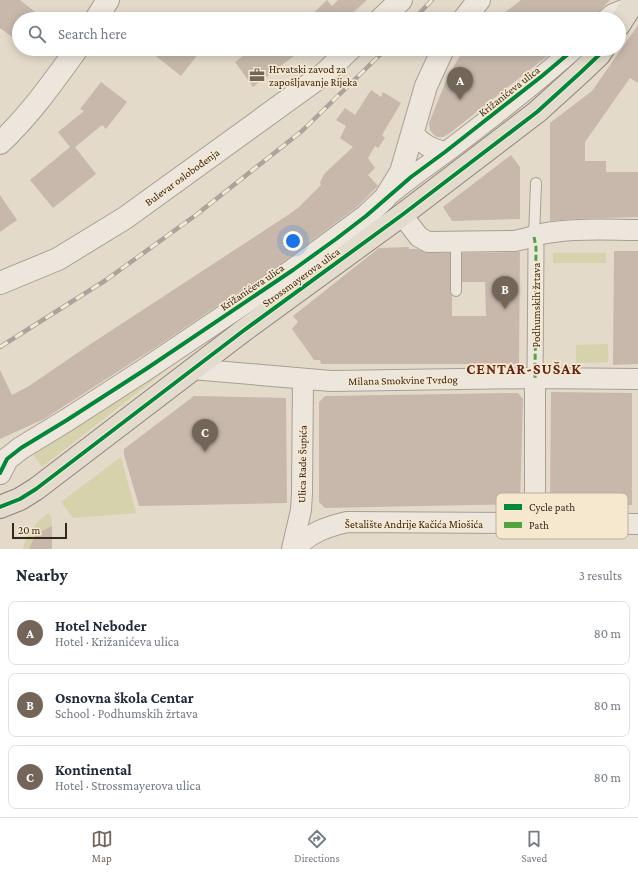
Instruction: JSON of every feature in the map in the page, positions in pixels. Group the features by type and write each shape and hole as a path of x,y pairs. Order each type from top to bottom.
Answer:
{"main road":[{"path":"626,14 633,3"},
{"name":"Strossmayerova ulica","path":"0,507 20,499 36,489 192,369 303,286 402,215 537,112 597,56"}],"street":[{"path":"100,12 108,0"},
{"path":"388,12 401,0"},
{"path":"470,12 479,0"},
{"path":"617,12 633,3"},
{"path":"0,143 41,98 72,56"},
{"name":"Bulevar oslobođenja","path":"0,283 58,259 125,218 324,74 343,56"},
{"path":"385,198 401,172 426,86 440,56"},
{"name":"Križanićeva ulica","path":"0,473 8,459 21,448 146,369 294,270 366,216 385,198 445,152 552,60 560,56"},
{"path":"413,133 428,147 445,152"},
{"path":"402,215 419,237 428,242 456,243 514,241 565,230 638,230"},
{"name":"Podhumskih žrtava","path":"534,237 536,247 535,493"},
{"name":"Milana Smokvine Tvrdog","path":"192,369 333,381 535,378 638,379"},
{"name":"Ulica Rade Šupića","path":"293,549 301,510 303,379"},
{"name":"Šetalište Andrije Kačića Miošića","path":"293,549 318,530 347,522 496,523"},
{"name":"Šetalište Andrije Kačića Miošića","path":"628,524 638,524"}],"lane":[{"name":"Podhumskih žrtava","path":"534,237 536,183"},
{"path":"456,243 456,291"}],"shaded area":[{"path":"553,253 606,253 606,263 553,263"},
{"path":"608,344 608,362 576,363 576,345"},
{"path":"182,358 42,467 32,453"},
{"path":"121,457 136,513 73,518 61,502"},
{"path":"48,513 51,516 52,528 37,535 30,549 23,549 29,533"}],"building":[{"path":"0,0 20,0 35,12 12,12 12,37 0,28"},
{"path":"327,0 332,6 338,0 367,0 354,12 314,12"},
{"path":"521,0 610,0 599,12 505,12"},
{"path":"638,25 638,83 630,78 585,142 585,161 606,161 606,172 638,172 638,217 550,221 550,123 592,91 616,56 626,56 626,42"},
{"path":"156,56 197,56 181,76"},
{"name":"Hrvatski zavod za zapošljavanje Rijeka","path":"243,56 294,56 253,87 235,62"},
{"path":"460,56 547,56 450,133 443,137 437,137 430,130 429,123 448,76"},
{"path":"101,82 127,102 106,129 102,125 75,147 96,174 53,208 30,180 70,147 58,132 84,111 80,109"},
{"path":"371,90 381,97 383,92 401,103 382,135 385,138 378,148 375,146 368,158 375,168 368,175 378,186 358,206 286,260 156,347 44,419 0,439 0,370 12,395 29,386 298,208 321,185 320,182 325,173 353,147 340,138 346,126 336,120 345,108 355,115"},
{"path":"511,155 520,167 520,219 452,221 443,207"},
{"path":"0,195 17,220 0,232"},
{"path":"409,247 409,249 417,249 428,253 450,253 450,291 452,296 452,316 486,316 485,282 462,282 462,253 520,252 519,364 321,364 320,360 314,360 292,329 298,322 293,316 379,248"},
{"path":"614,251 638,251 638,364 613,365"},
{"path":"551,392 632,393 632,505 628,505 628,493 550,493"},
{"path":"518,393 523,399 520,493 496,493 496,504 325,508 319,502 319,402 325,396"},
{"path":"194,396 286,398 287,503 139,506 124,455 124,449"},
{"path":"52,526 52,549 29,549 35,536"}],"railway":[{"path":"421,12 432,0"},
{"path":"0,347 106,280 196,215 302,131 379,56"}],"marked path":[{"path":"534,237 536,247 535,378"}],"cycle path":[{"path":"0,473 7,459 21,448 146,369 293,270 336,239 366,216 411,177 445,152 566,56"},
{"path":"0,507 20,499 36,489 243,331 402,215 537,112 598,56"}],"place":[{"name":"Hrvatski zavod za zapošljavanje Rijeka","path":"257,75"},
{"name":"Hotel Neboder","path":"460,100"},
{"name":"Osnovna škola Centar","path":"505,309"},
{"name":"Kontinental","path":"205,452"}],"district":[{"name":"CENTAR-SUŠAK","path":"524,369"}]}
